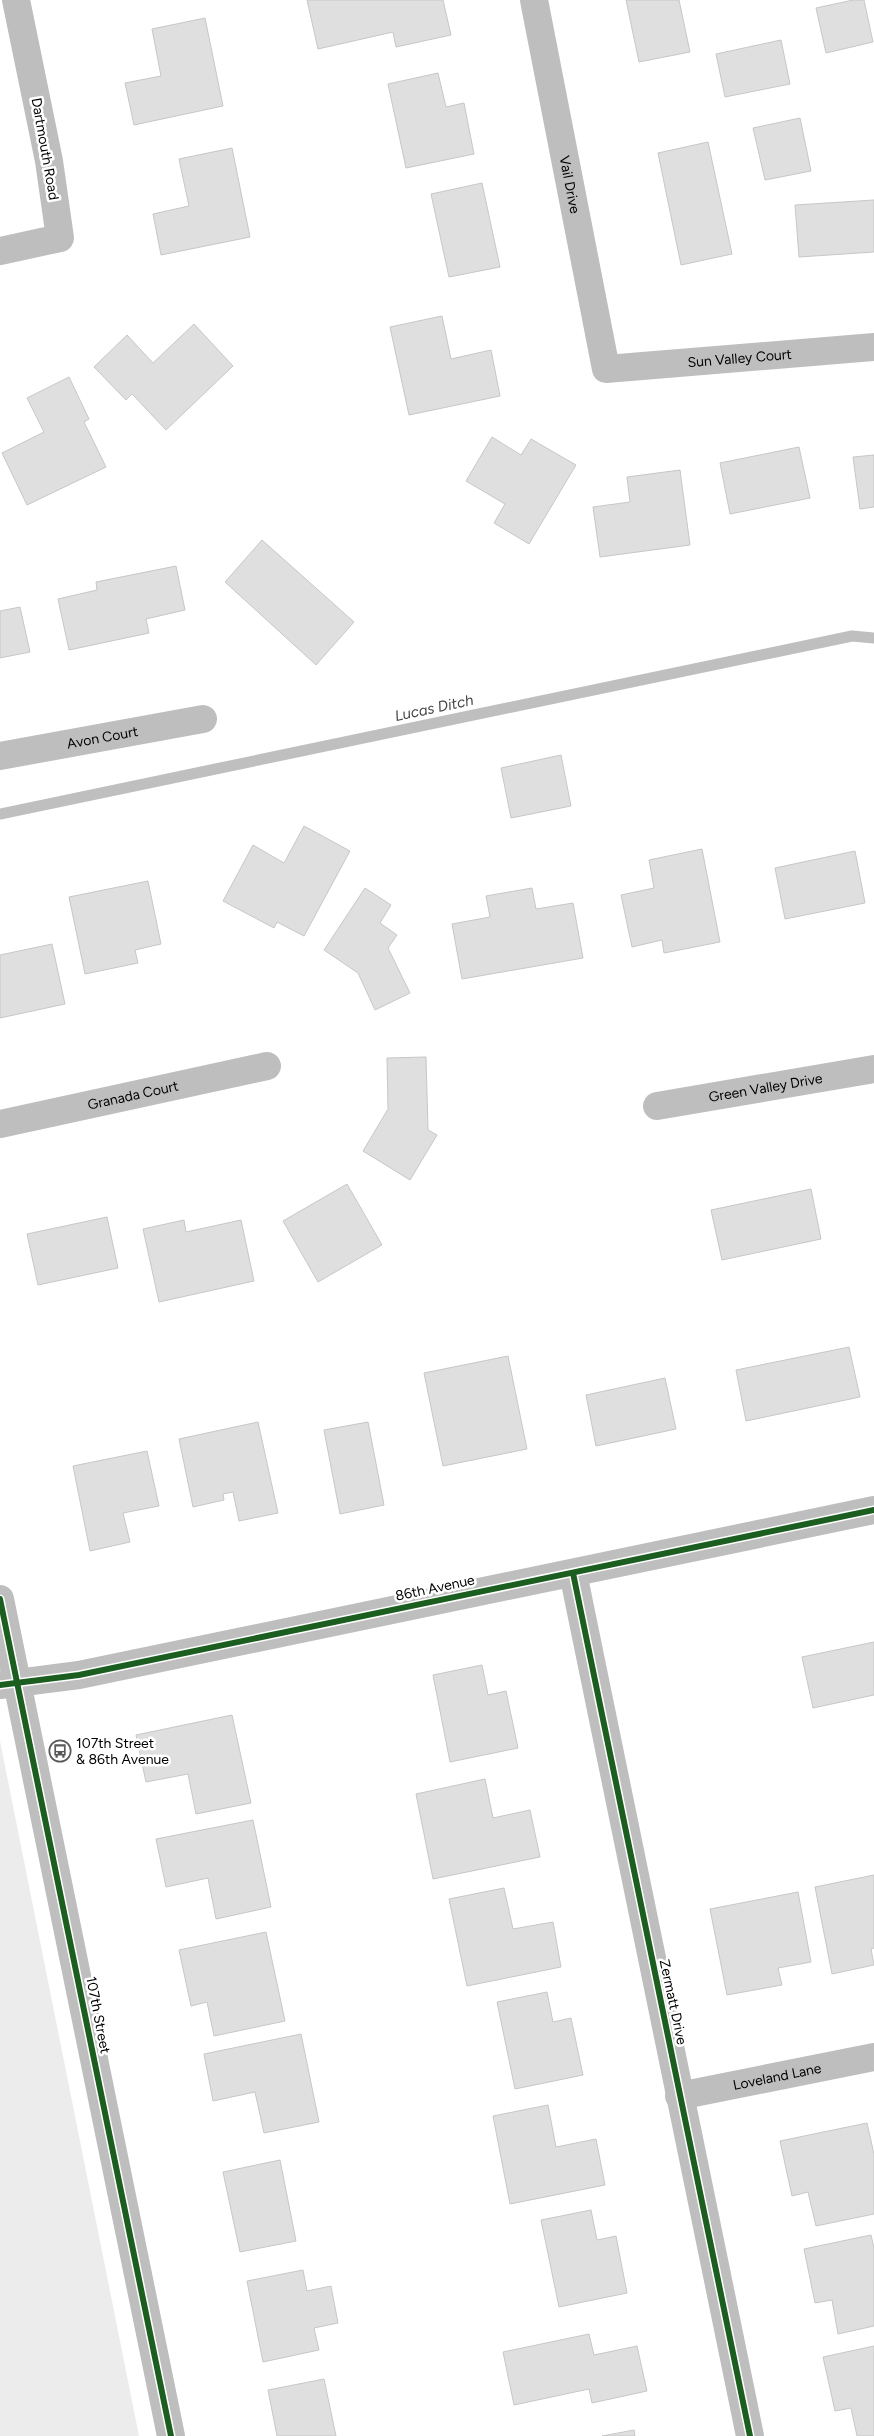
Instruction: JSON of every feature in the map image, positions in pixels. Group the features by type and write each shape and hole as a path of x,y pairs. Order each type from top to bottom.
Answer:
{"street":[{"name":"Dartmouth Road","path":"0,251 60,238 49,161 16,0"},
{"name":"Vail Drive","path":"534,0 606,369"},
{"name":"Sun Valley Court","path":"606,369 874,347"},
{"name":"Avon Court","path":"0,756 203,719"},
{"name":"Granada Court","path":"0,1124 267,1066"},
{"name":"Green Valley Drive","path":"657,1106 874,1069"},
{"name":"86th Avenue","path":"9,1684 79,1675 874,1510"},
{"name":"Zermatt Drive","path":"573,1573 750,2436"},
{"name":"107th Street","path":"0,1599 9,1684 170,2436"},
{"name":"Loveland Lane","path":"679,2096 874,2056"}],"shaded area":[{"path":"0,1741 139,2436 0,2436"}],"building":[{"path":"307,0 443,0 451,35 396,47 393,32 318,49"},
{"path":"626,0 679,0 690,52 639,62"},
{"path":"853,0 864,0 873,42 826,53 816,8"},
{"path":"205,18 223,106 134,125 125,83 161,76 152,29"},
{"path":"781,40 790,84 725,97 716,54"},
{"path":"438,73 446,107 464,103 474,154 406,168 388,84"},
{"path":"800,118 811,171 765,180 753,128"},
{"path":"708,142 732,254 681,265 658,153"},
{"path":"232,148 250,237 161,255 153,214 189,206 179,159"},
{"path":"482,183 500,267 449,277 431,194"},
{"path":"874,200 874,252 799,257 795,205"},
{"path":"442,316 451,359 491,350 500,396 409,415 390,327"},
{"path":"194,324 233,366 166,430 132,394 126,400 94,367 127,335 153,363"},
{"path":"69,377 89,419 84,422 106,467 27,505 2,453 44,432 27,398"},
{"path":"492,437 521,455 531,439 576,465 529,544 494,523 505,504 466,481"},
{"path":"799,447 810,498 730,514 720,463"},
{"path":"874,455 874,507 860,509 853,457"},
{"path":"680,470 690,545 600,557 593,507 630,502 627,477"},
{"path":"262,540 354,622 316,665 225,582"},
{"path":"176,566 185,610 146,619 149,633 69,650 58,599 97,590 96,582"},
{"path":"20,607 30,652 0,658 0,611"},
{"path":"561,755 571,806 511,818 501,768"},
{"path":"304,826 350,851 304,936 277,922 274,928 223,901 253,845 284,863"},
{"path":"702,849 720,942 664,953 662,940 632,947 621,895 654,888 649,860"},
{"path":"855,851 865,903 785,919 775,868"},
{"path":"148,881 161,944 135,950 138,963 85,974 69,897"},
{"path":"365,888 391,905 380,923 397,935 388,948 410,993 375,1010 358,973 324,950"},
{"path":"532,888 536,909 573,903 583,958 462,979 452,924 490,917 486,896"},
{"path":"52,944 65,1004 0,1018 0,955"},
{"path":"426,1057 428,1130 437,1135 410,1180 363,1151 388,1109 387,1058"},
{"path":"347,1184 382,1245 318,1282 283,1221"},
{"path":"811,1189 821,1239 722,1260 711,1210"},
{"path":"107,1217 118,1268 38,1285 27,1234"},
{"path":"184,1220 186,1232 241,1220 254,1281 159,1302 143,1229"},
{"path":"849,1347 860,1397 746,1421 736,1370"},
{"path":"508,1356 527,1449 443,1466 424,1373"},
{"path":"665,1378 676,1429 596,1446 586,1395"},
{"path":"258,1422 278,1513 239,1521 233,1492 223,1494 224,1500 193,1507 179,1439"},
{"path":"368,1422 384,1505 340,1514 324,1430"},
{"path":"147,1451 159,1506 123,1513 130,1542 90,1551 73,1466"},
{"path":"874,1642 874,1695 813,1708 802,1657"},
{"path":"482,1665 488,1695 506,1691 518,1748 450,1762 433,1675"},
{"path":"232,1715 251,1803 196,1814 188,1774 146,1782 136,1735"},
{"path":"485,1779 493,1818 530,1810 540,1857 433,1879 416,1794"},
{"path":"253,1820 271,1907 216,1919 208,1878 166,1887 156,1839"},
{"path":"874,1875 874,1948 871,1949 874,1965 832,1974 815,1887"},
{"path":"504,1888 513,1929 553,1922 561,1967 467,1986 449,1899"},
{"path":"798,1892 811,1962 778,1968 782,1985 727,1995 710,1909"},
{"path":"266,1932 285,2021 214,2036 207,2002 191,2006 179,1950"},
{"path":"547,1992 553,2022 571,2018 583,2075 515,2089 497,2002"},
{"path":"301,2034 319,2122 264,2133 255,2092 213,2101 204,2054"},
{"path":"548,2105 556,2147 596,2139 605,2185 510,2204 493,2116"},
{"path":"867,2123 874,2154 874,2214 816,2226 808,2192 792,2196 780,2141"},
{"path":"280,2160 296,2241 240,2252 223,2172"},
{"path":"591,2210 597,2240 616,2236 627,2293 559,2307 541,2220"},
{"path":"871,2235 874,2248 874,2326 838,2334 832,2300 815,2303 804,2249"},
{"path":"303,2270 307,2291 331,2286 338,2323 314,2328 319,2350 263,2362 247,2281"},
{"path":"589,2334 594,2355 637,2346 647,2391 592,2403 589,2389 514,2405 503,2352"},
{"path":"874,2346 874,2436 857,2436 851,2408 835,2411 823,2357"},
{"path":"324,2379 336,2436 277,2436 268,2390"},
{"path":"634,2430 635,2436 602,2436"}],"waterway":[{"name":"Lucas Ditch","path":"0,814 852,636 874,638"}],"cycle path":[{"path":"0,1685 79,1675 874,1510"},
{"path":"573,1573 750,2436"},
{"path":"0,1599 171,2436"}],"place":[{"name":"107th Street & 86th Avenue","path":"60,1751"}]}
